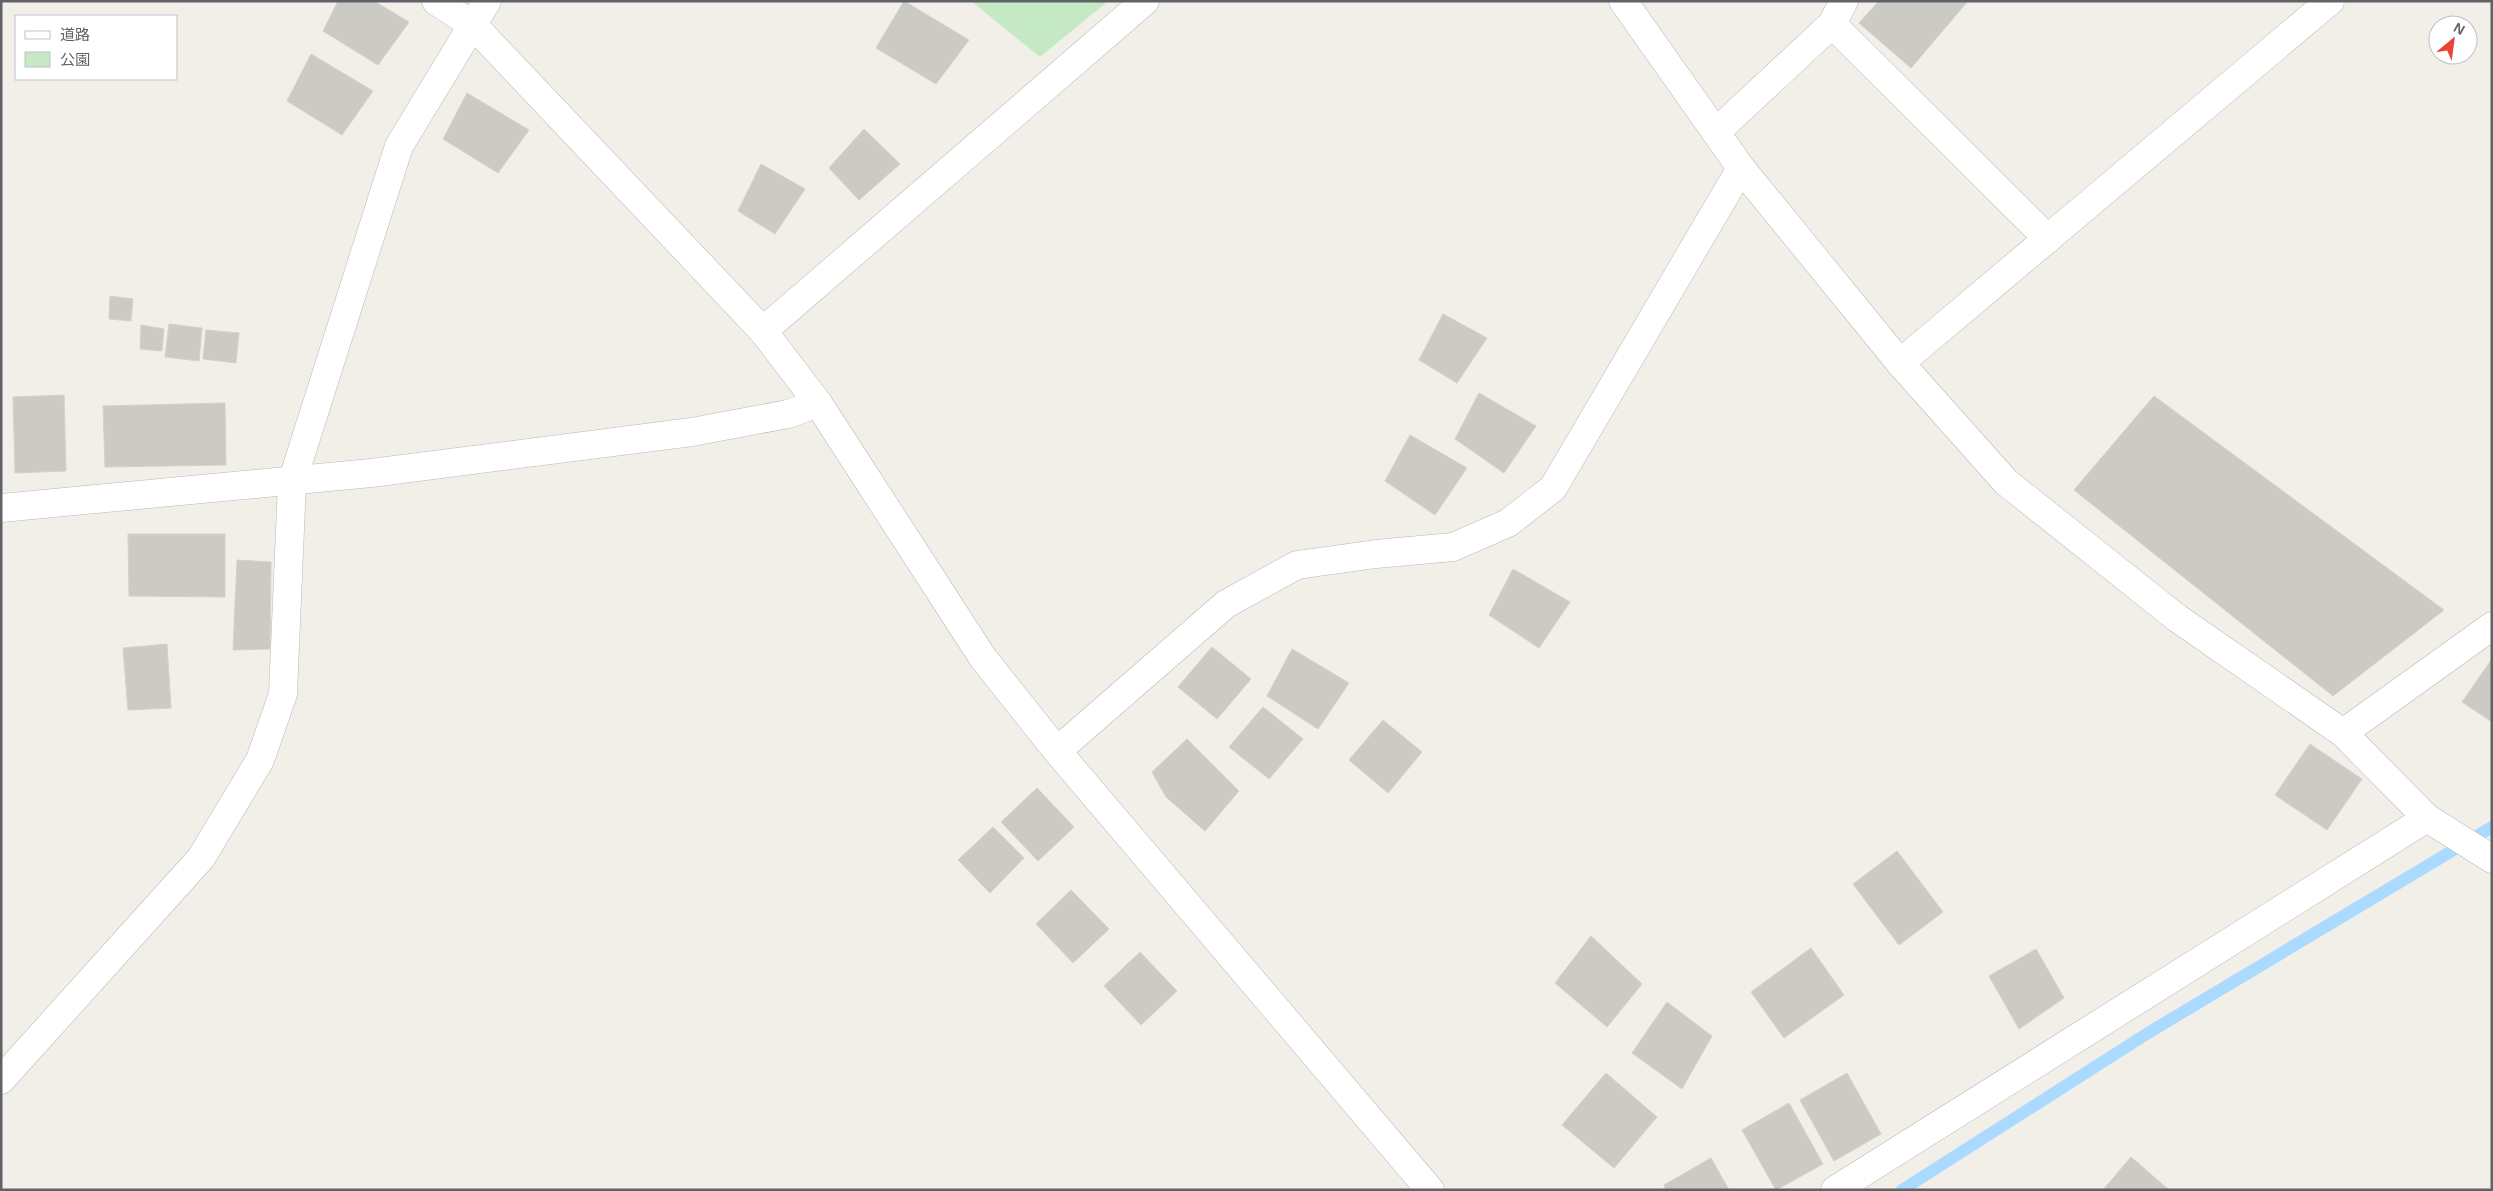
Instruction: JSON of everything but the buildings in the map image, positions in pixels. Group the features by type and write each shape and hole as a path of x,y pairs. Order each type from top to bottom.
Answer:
{"street":[{"path":"436,1 474,26 763,331 818,404 983,658 1057,750 1430,1190"},
{"path":"1,1080 201,858 260,760 283,694 292,482 400,146 474,26 487,1"},
{"path":"763,331 1145,1"},
{"path":"1623,1 1741,168 1900,363 2006,482 2177,618 2343,733 2438,824 2482,852"},
{"path":"1900,363 2330,1"},
{"path":"1716,132 1838,12 2048,239"},
{"path":"1057,750 1226,604 1297,565 1376,554 1453,547 1508,523 1553,488 1741,168"},
{"path":"1,508 292,482 692,432 788,414 818,404"},
{"path":"2343,733 2492,626"},
{"path":"1835,1190 2438,824"}],"green space":[{"path":"971,1 1108,1 1040,57"}],"waterway":[{"path":"1902,1190 2148,1033 2492,827"}]}
